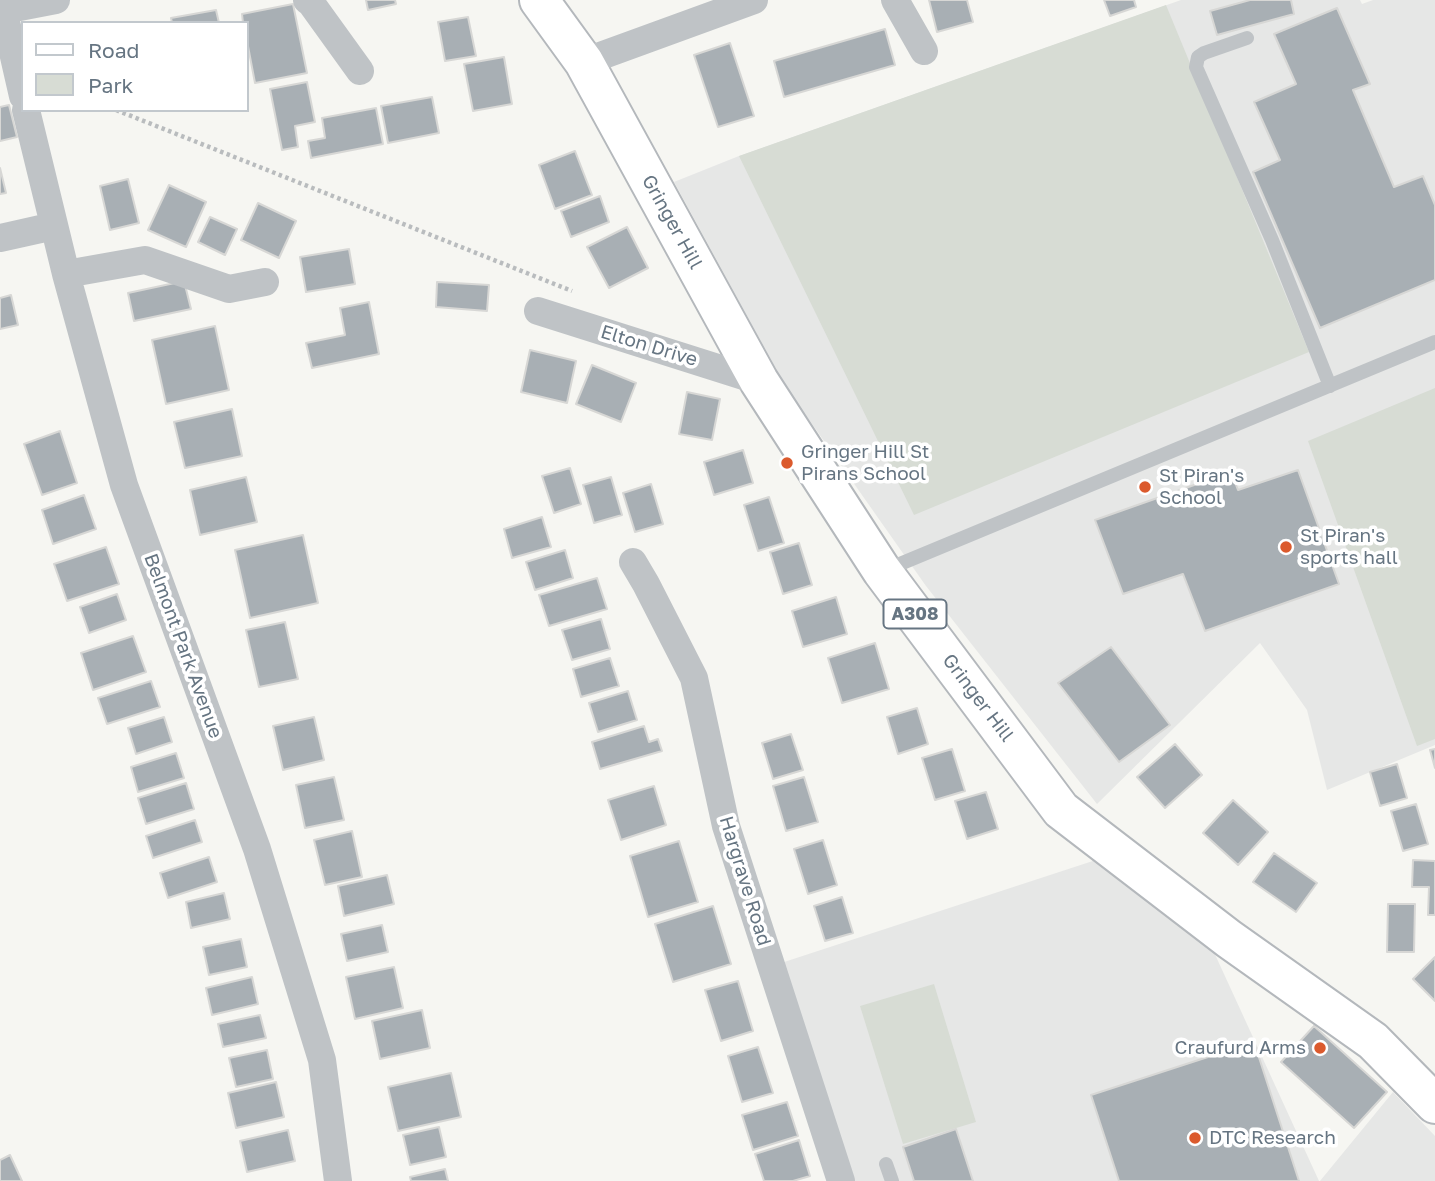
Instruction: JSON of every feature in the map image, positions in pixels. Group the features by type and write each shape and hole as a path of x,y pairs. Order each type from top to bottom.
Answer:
{"main road":[{"name":"Gringer Hill","path":"539,0 584,62 759,381 882,571 1061,810 1229,939 1373,1041 1435,1104"}],"street":[{"path":"21,87 2,5 56,0"},
{"path":"307,0 360,71"},
{"path":"584,62 754,0"},
{"path":"895,0 924,51"},
{"name":"Belmont Park Avenue","path":"26,112 66,274 124,485 257,849 323,1060 338,1181"},
{"path":"0,238 54,226"},
{"path":"66,274 145,260 229,289 265,282"},
{"name":"Elton Drive","path":"538,312 759,381"},
{"name":"Hargrave Road","path":"648,574 694,678 726,826 841,1181"}],"lane":[{"path":"1247,38 1205,53 1198,57 1196,67 1272,240 1330,386"},
{"path":"882,571 1435,342"},
{"path":"886,1164 892,1181"}],"path":[{"path":"121,112 578,294"}],"shaded area":[{"name":"St Piran's School","path":"1181,0 1360,0 1362,4 1373,0 1435,0 1435,745 1327,790 1307,710 1260,643 1097,804 926,586 786,387 674,182 739,156"},
{"path":"1102,858 1207,937 1319,1181 846,1181 775,965"},
{"path":"1393,1092 1435,1136 1435,1181 1320,1181"}],"green space":[{"path":"1166,5 1309,352 914,515 739,156"},
{"path":"1435,388 1435,739 1417,746 1308,441"},
{"path":"934,984 976,1122 903,1144 860,1006"}],"building":[{"path":"366,0 395,0 396,4 368,10"},
{"path":"929,0 967,0 973,22 937,32"},
{"path":"1104,0 1134,0 1136,7 1110,16"},
{"path":"1250,0 1291,0 1294,14 1217,35 1210,11"},
{"path":"293,4 307,73 255,83 248,46 248,21 243,21 242,14"},
{"path":"1337,8 1370,84 1353,90 1394,187 1423,176 1435,205 1435,280 1320,328 1253,172 1280,160 1254,102 1296,84 1274,34"},
{"path":"216,10 219,21 172,21 171,18"},
{"path":"468,17 476,56 445,61 438,22"},
{"path":"885,29 895,65 784,97 774,61"},
{"path":"730,43 754,116 718,127 694,55"},
{"path":"504,57 512,104 473,111 464,64"},
{"path":"307,82 315,122 295,126 298,147 282,150 270,89"},
{"path":"432,97 439,133 388,143 381,106"},
{"path":"9,105 17,137 0,141 0,107"},
{"path":"376,108 383,144 311,158 308,141 325,138 322,118"},
{"path":"575,151 592,195 555,209 539,165"},
{"path":"0,168 6,193 0,194"},
{"path":"128,179 139,223 110,230 100,186"},
{"path":"169,185 206,202 186,247 148,230"},
{"path":"600,196 609,222 571,237 561,211"},
{"path":"258,203 296,221 279,258 241,240"},
{"path":"210,217 237,229 225,255 198,242"},
{"path":"627,227 648,268 609,288 587,247"},
{"path":"349,249 355,284 306,292 300,257"},
{"path":"184,281 191,309 134,321 128,293"},
{"path":"437,282 489,285 487,311 436,307"},
{"path":"11,295 18,325 0,329 0,298"},
{"path":"369,302 379,354 312,368 306,343 345,335 340,308"},
{"path":"215,326 229,390 166,404 152,340"},
{"path":"530,350 576,361 567,403 521,392"},
{"path":"592,365 636,383 621,422 576,404"},
{"path":"687,392 720,399 712,440 679,434"},
{"path":"232,409 242,456 185,468 174,422"},
{"path":"60,431 77,483 42,495 24,444"},
{"path":"743,450 753,483 714,495 704,462"},
{"path":"570,468 581,504 554,513 542,476"},
{"path":"1298,470 1339,584 1205,631 1183,574 1123,594 1095,520 1231,472 1238,490"},
{"path":"246,477 257,522 200,535 190,490"},
{"path":"611,477 622,515 594,523 583,485"},
{"path":"651,484 663,524 635,532 623,493"},
{"path":"84,495 96,529 53,544 42,510"},
{"path":"769,497 784,543 758,551 744,505"},
{"path":"542,517 551,547 512,558 504,529"},
{"path":"303,535 318,603 250,618 235,550"},
{"path":"799,543 812,585 783,594 770,552"},
{"path":"106,547 119,584 67,601 54,564"},
{"path":"565,550 573,578 535,590 526,562"},
{"path":"597,578 607,609 549,626 539,595"},
{"path":"117,594 126,620 89,633 80,607"},
{"path":"836,597 847,634 803,647 792,611"},
{"path":"601,619 610,649 572,660 562,630"},
{"path":"285,622 298,679 259,687 246,630"},
{"path":"133,636 146,672 93,690 81,653"},
{"path":"875,643 889,689 842,703 828,658"},
{"path":"1111,647 1170,725 1119,762 1058,683"},
{"path":"610,658 619,686 581,697 573,669"},
{"path":"151,681 160,707 107,724 98,698"},
{"path":"628,691 637,720 598,732 589,703"},
{"path":"917,708 928,744 898,754 887,717"},
{"path":"164,717 172,742 136,754 128,728"},
{"path":"314,717 324,760 283,770 273,726"},
{"path":"644,726 649,742 658,739 662,751 600,769 592,742"},
{"path":"791,734 803,770 773,779 762,743"},
{"path":"1175,744 1202,775 1165,808 1137,777"},
{"path":"952,749 965,791 935,800 922,758"},
{"path":"1435,749 1435,768 1430,750"},
{"path":"176,753 184,778 138,792 131,767"},
{"path":"1397,764 1407,798 1380,806 1370,772"},
{"path":"334,777 344,820 305,828 296,785"},
{"path":"804,777 818,822 786,831 773,786"},
{"path":"186,783 194,809 146,824 138,798"},
{"path":"654,786 666,825 621,840 608,800"},
{"path":"986,792 998,829 967,839 955,801"},
{"path":"1233,800 1268,832 1238,865 1203,833"},
{"path":"1416,804 1428,844 1403,851 1391,811"},
{"path":"195,820 202,842 153,858 146,836"},
{"path":"352,831 362,877 325,885 314,840"},
{"path":"823,840 837,885 808,894 794,849"},
{"path":"679,841 698,902 648,917 630,856"},
{"path":"1274,853 1317,883 1296,912 1253,882"},
{"path":"209,857 217,882 168,898 160,873"},
{"path":"1413,860 1435,861 1435,915 1428,915 1429,887 1412,887"},
{"path":"387,875 394,904 344,916 338,886"},
{"path":"224,893 230,919 191,928 186,902"},
{"path":"842,897 853,933 825,941 814,906"},
{"path":"1388,904 1415,904 1414,952 1387,952"},
{"path":"713,906 731,964 673,982 655,924"},
{"path":"382,925 388,952 347,961 341,934"},
{"path":"241,939 247,967 209,975 203,947"},
{"path":"1435,957 1435,1001 1413,979"},
{"path":"394,967 403,1008 355,1019 346,977"},
{"path":"252,977 258,1004 212,1015 206,988"},
{"path":"738,981 753,1031 721,1041 705,990"},
{"path":"422,1010 430,1048 380,1059 372,1021"},
{"path":"260,1015 266,1038 223,1047 218,1024"},
{"path":"1314,1026 1387,1092 1354,1128 1281,1062"},
{"name":"DTC Research","path":"1254,1042 1299,1181 1119,1181 1091,1095"},
{"path":"758,1047 773,1093 742,1102 728,1056"},
{"path":"267,1050 273,1079 236,1087 229,1058"},
{"path":"451,1073 461,1117 398,1131 388,1087"},
{"path":"276,1082 284,1117 236,1128 228,1093"},
{"path":"787,1102 798,1136 753,1150 742,1115"},
{"path":"439,1127 446,1157 410,1165 403,1135"},
{"path":"956,1129 973,1181 914,1181 903,1147"},
{"path":"288,1130 295,1161 247,1172 240,1141"},
{"path":"799,1140 810,1176 793,1181 764,1181 755,1154"},
{"path":"10,1155 22,1181 0,1181 0,1160"},
{"path":"445,1169 448,1181 411,1181 410,1177"}],"place":[{"name":"Gringer Hill St Pirans School","path":"787,463"},
{"name":"St Piran's School","path":"1145,487"},
{"name":"St Piran's sports hall","path":"1286,547"},
{"name":"Craufurd Arms","path":"1320,1048"},
{"name":"DTC Research","path":"1195,1138"}]}
